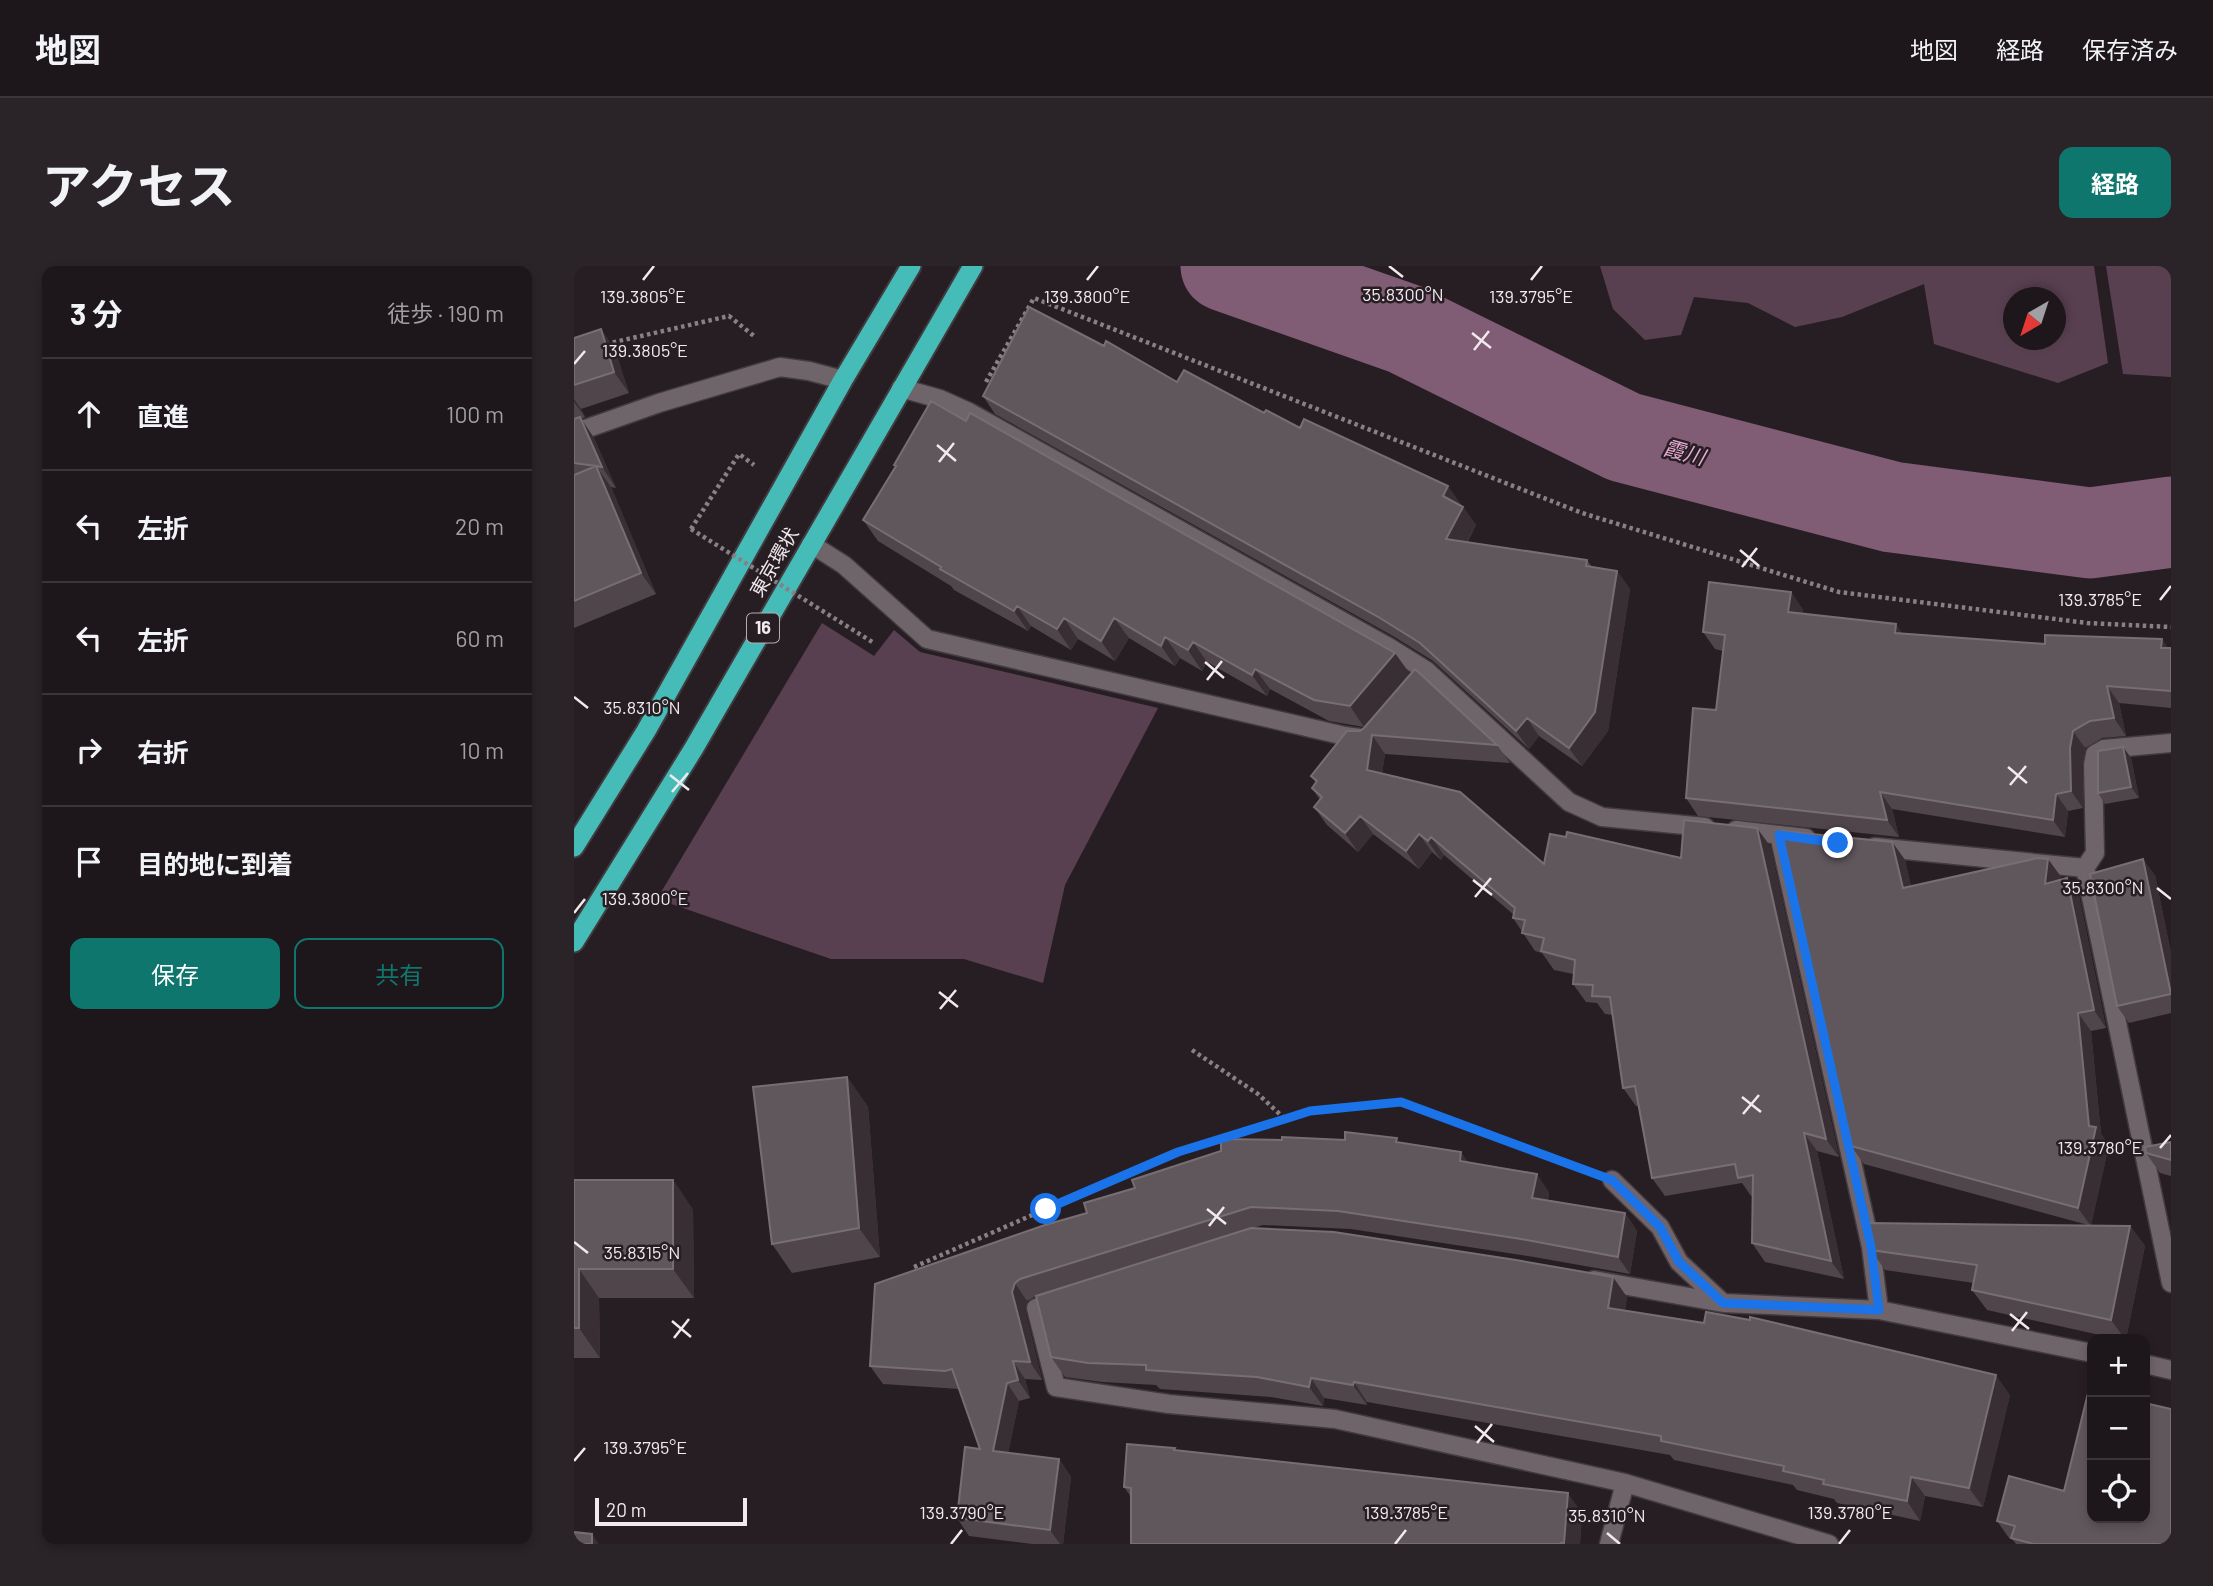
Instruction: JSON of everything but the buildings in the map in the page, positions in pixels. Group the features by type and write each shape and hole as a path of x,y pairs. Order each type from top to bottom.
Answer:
{"highway":[{"name":"東京環状","path":"574,847 646,731 843,380 911,266"},
{"name":"東京環状","path":"574,942 694,748 973,266"}],"street":[{"path":"574,433 659,403 780,367 843,380"},
{"path":"901,388 940,399 969,412 1387,646 1569,802 1602,817 1826,841"},
{"path":"811,544 844,565 927,639 1345,736 1368,739 1377,729"},
{"path":"2171,743 2104,749 2095,754 2095,853 2085,868 2171,1283"},
{"path":"1779,835 1871,1247 1879,1310"},
{"path":"1852,844 2085,868"},
{"path":"1612,1180 1660,1227 1679,1262 1723,1303"},
{"path":"1573,1276 1723,1303 1879,1310 2087,1352"},
{"path":"1073,1296 1036,1308 1056,1387 1169,1404 1335,1419 1625,1483 1810,1541 1829,1544"},
{"path":"2150,1365 2171,1370"},
{"path":"1609,1544 1625,1483"}],"path":[{"path":"969,412 1034,298 1582,513 1839,592 2087,623 2171,627"},
{"path":"600,345 729,316 758,340"},
{"path":"754,465 739,454 691,529 874,643"},
{"path":"1192,1050 1258,1094 1285,1119"},
{"path":"914,1268 1178,1152 1310,1111 1401,1102 1612,1180"}],"shaded area":[{"path":"1600,266 2094,266 2108,363 2058,383 1934,344 1924,284 1842,317 1795,327 1748,303 1694,297 1681,335 1645,340 1613,309"},
{"path":"2106,266 2171,266 2171,377 2123,374"},
{"path":"822,623 874,656 894,630 920,652 1158,708 1065,885 1043,983 964,959 831,959 657,899"}],"waterway":[{"name":"霞川","path":"1226,266 1405,329 1624,437 1892,507 2090,533 2171,522"}],"route":[{"path":"1046,1209 1178,1152 1310,1111 1401,1102 1612,1180 1660,1227 1679,1262 1723,1303 1879,1310 1871,1247 1779,835 1838,843"}]}
